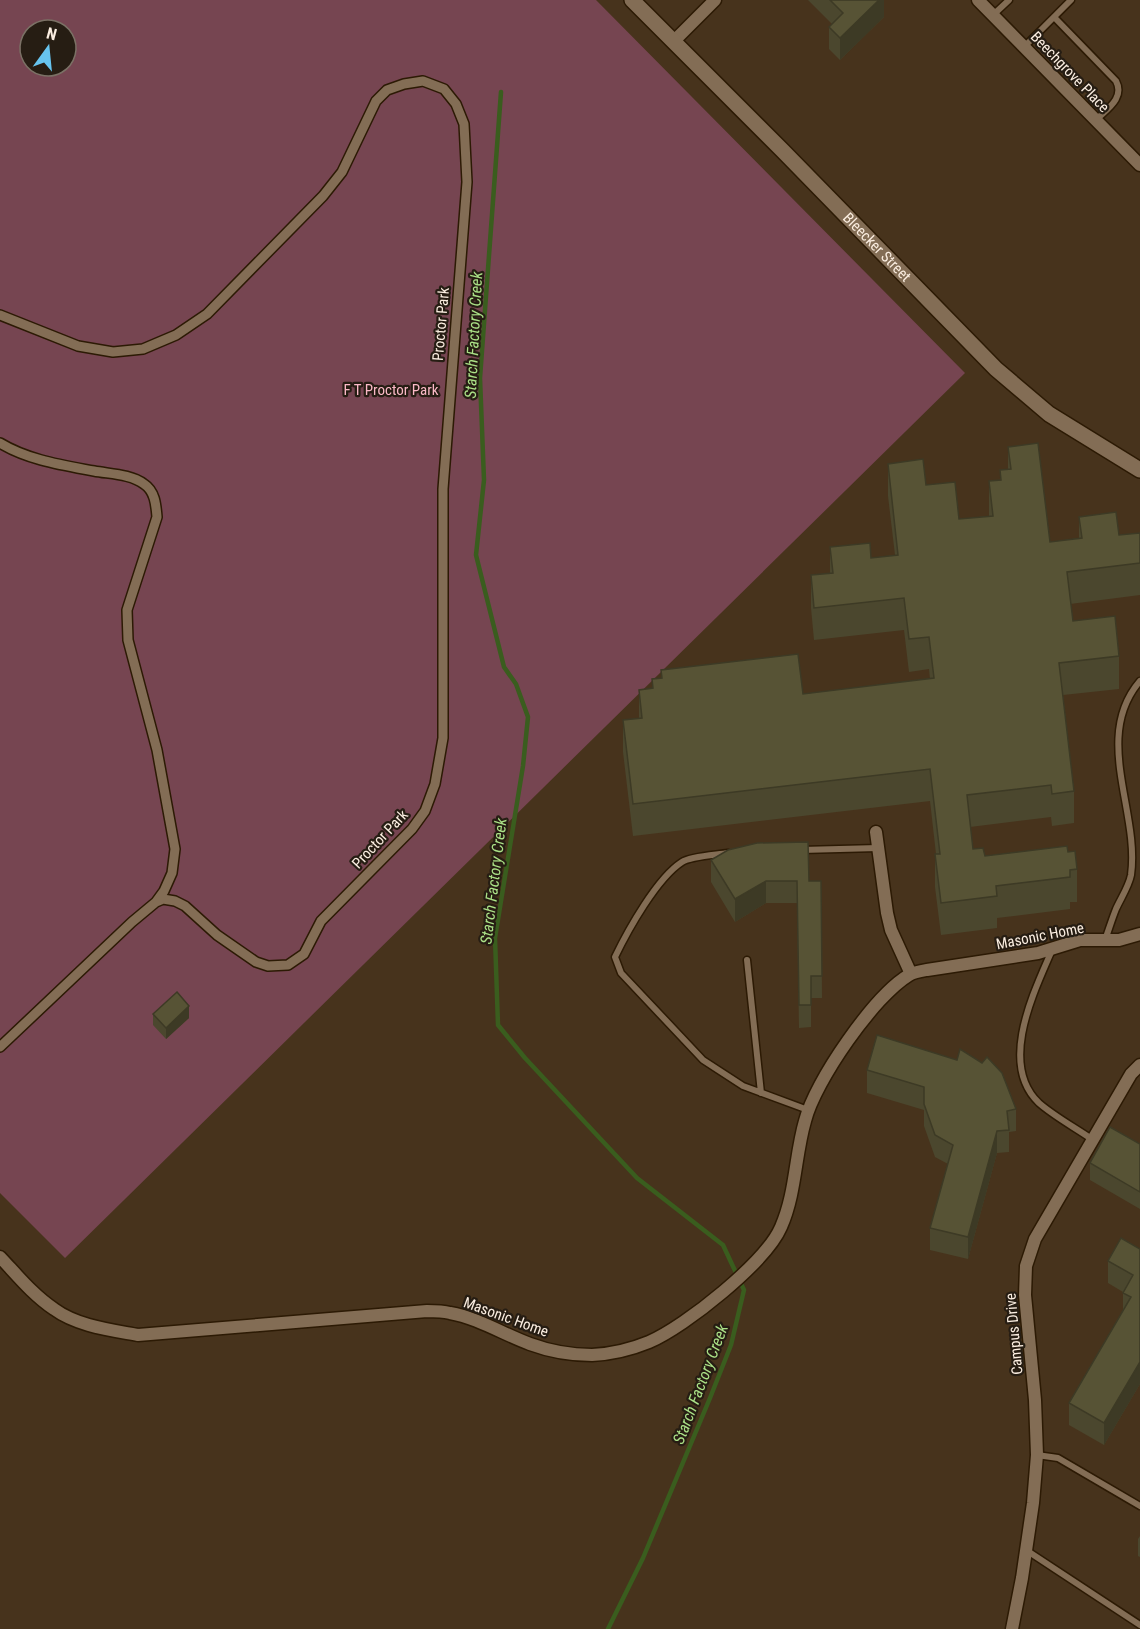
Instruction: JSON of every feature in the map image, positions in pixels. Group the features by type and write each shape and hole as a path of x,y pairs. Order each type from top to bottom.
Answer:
{"street":[{"name":"Bleecker Street","path":"632,0 996,369 1048,414 1140,470"},
{"path":"673,42 715,0"},
{"name":"Beechgrove Place","path":"978,0 1140,165"},
{"name":"Proctor Park","path":"0,315 78,346 113,352 143,349 176,335 207,314 323,196 342,172 376,100 387,90 423,81 444,89 456,104 464,124 467,182 443,489 443,738 431,793 424,811 412,829 321,921 304,954 288,965 268,966 256,962 217,935 185,906 164,899 156,902"},
{"path":"0,443 12,450 58,464 126,477 144,483 151,491 156,505 157,518 127,610 128,640 157,750 175,849 172,873 156,902 0,1047"},
{"path":"876,832 891,930 910,974"},
{"name":"Masonic Home","path":"0,1257 35,1294 69,1318 108,1330 138,1335 427,1311 451,1313 484,1324 531,1345 592,1355 618,1352 651,1341 697,1312 735,1281 769,1248 781,1228 789,1206 811,1102 848,1039 888,992 910,974 1038,953 1080,940 1119,940 1140,934"},
{"name":"Campus Drive","path":"1012,1629 1034,1503 1037,1455 1035,1400 1025,1295 1026,1266 1035,1239 1131,1074 1140,1065"}],"lane":[{"path":"993,15 1009,0"},
{"path":"1024,47 1071,0"},
{"path":"1054,17 1116,81 1119,88 1119,96 1096,120"},
{"path":"1105,940 1131,875 1133,841 1119,744 1122,716 1132,691 1140,681"},
{"path":"798,850 878,848"},
{"path":"740,852 683,861 665,878 627,933 615,957 621,973 703,1060 743,1086 808,1110"},
{"path":"1052,949 1020,1038 1020,1054 1025,1082 1039,1102 1093,1140"},
{"path":"747,960 761,1093"},
{"path":"1037,1455 1058,1458 1140,1506"},
{"path":"1026,1550 1140,1625"}],"green space":[{"name":"F T Proctor Park","path":"0,0 596,0 965,373 65,1258 0,1193"}],"building":[{"path":"830,0 879,0 840,38 829,27 843,13"},
{"path":"1038,443 1050,542 1082,538 1079,517 1116,512 1119,535 1140,533 1140,563 1067,572 1073,621 1115,616 1119,656 1059,663 1074,791 1052,794 1051,785 967,795 973,849 983,848 985,856 1067,846 1068,852 1075,851 1077,869 1070,870 1070,877 996,886 997,896 941,903 935,854 940,854 930,769 633,804 623,720 642,718 639,690 653,688 652,679 662,678 661,670 798,654 803,694 934,678 929,637 909,639 904,598 814,608 811,575 833,573 830,547 870,543 871,558 898,555 888,464 923,459 926,485 955,482 959,519 993,516 989,481 1001,480 1000,470 1011,469 1008,447"},
{"path":"808,842 809,881 821,881 822,976 811,976 811,1005 799,1005 797,881 766,881 735,899 711,860 728,850 757,843"},
{"path":"177,992 189,1006 166,1028 153,1014"},
{"path":"877,1035 957,1060 960,1049 982,1063 987,1057 1002,1073 1016,1109 1007,1111 1009,1130 997,1131 968,1237 930,1228 953,1145 935,1135 924,1104 924,1087 867,1070"},
{"path":"1110,1127 1140,1144 1140,1192 1090,1163"},
{"path":"1121,1238 1140,1249 1140,1362 1104,1423 1069,1403 1131,1297 1123,1293 1133,1275 1108,1261"}],"waterway":[{"name":"Starch Factory Creek","path":"501,92 480,378 484,480 476,555 504,667 516,684 528,717 523,766 495,938 498,1025 525,1058 637,1178 723,1245 744,1290 731,1345 710,1398 643,1558 608,1629"}]}
